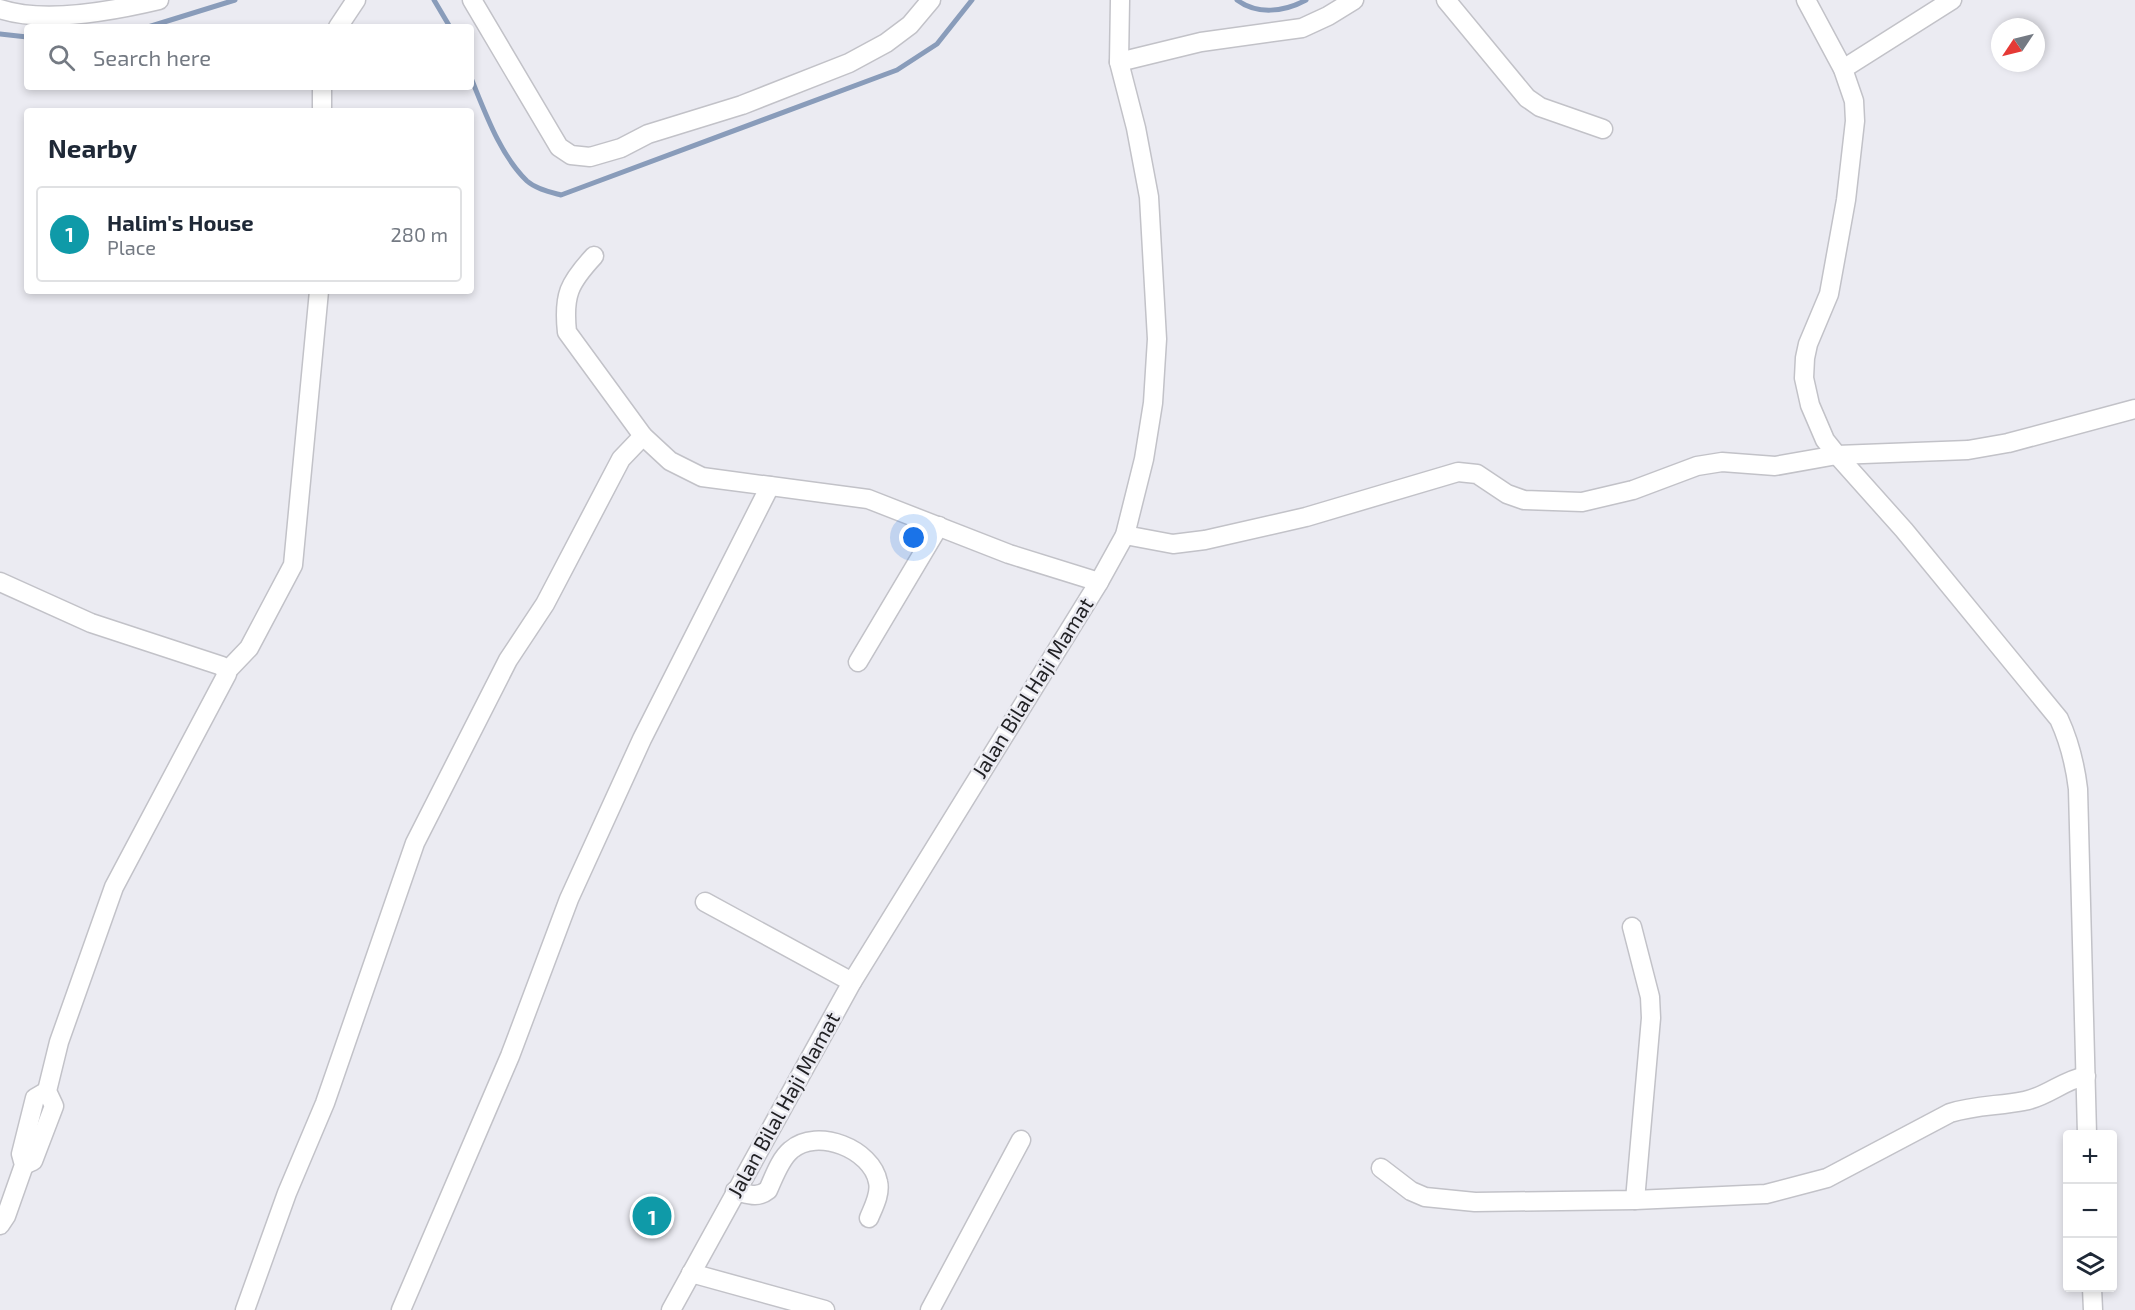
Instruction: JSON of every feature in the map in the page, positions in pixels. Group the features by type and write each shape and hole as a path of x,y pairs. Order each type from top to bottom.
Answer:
{"street":[{"path":"0,9 28,15 70,15 159,0"},
{"path":"340,24 356,0"},
{"path":"472,0 559,147 571,155 590,157 621,148 648,134 742,105 849,63 886,43 910,25 931,0"},
{"name":"Jalan Bilal Haji Mamat","path":"671,1310 852,982 1099,582 1125,535 1144,459 1153,403 1156,339 1149,197 1136,128 1119,62 1120,0"},
{"path":"1119,62 1201,42 1302,28 1354,0"},
{"path":"1446,0 1527,98 1540,107 1603,129"},
{"path":"1806,0 1843,69 1854,101 1856,121 1853,154 1829,294 1808,344 1804,378 1818,427 1837,455 1904,530 2052,710 2068,739 2075,762 2078,789 2087,1130"},
{"path":"1843,69 1952,0"},
{"path":"322,90 322,108"},
{"path":"594,256 572,280 565,312 567,332 643,436 670,461 702,477 837,492 868,499 1028,561 1099,582"},
{"path":"0,1225 6,1216 24,1165 33,1161 54,1106 47,1091 59,1042 114,887 227,677 227,671 249,648 293,566 319,294"},
{"path":"1125,535 1163,543 1205,540 1306,517 1458,472 1477,474 1507,494 1524,500 1582,502 1633,490 1697,466 1722,462 1775,466 1837,455 1968,450 2008,443 2135,409"},
{"path":"245,1310 287,1193 325,1103 415,843 508,660 545,604 621,459 643,436"},
{"path":"401,1310 510,1056 569,898 642,738 770,486"},
{"path":"858,662 939,526"},
{"path":"0,582 91,623 222,666 227,671"},
{"path":"705,902 852,982"},
{"path":"1632,927 1650,997 1651,1018 1635,1200"},
{"path":"1381,1168 1411,1191 1425,1197 1475,1202 1635,1200 1766,1194 1812,1184 1855,1165 1950,1113 1972,1106 2024,1101 2064,1082 2086,1076"},
{"path":"930,1310 1021,1140"},
{"path":"735,1191 756,1196 762,1195 768,1190 790,1150 800,1144 824,1141 859,1153 875,1171 879,1184 869,1218"},
{"path":"692,1273 815,1309"},
{"path":"2092,1292 2093,1310"}],"waterway":[{"path":"158,24 235,0"},
{"path":"434,0 448,24"},
{"path":"474,85 501,146 517,171 535,186 561,195 897,70 937,44 972,0"},
{"path":"1237,0 1262,10 1289,7 1306,0"},
{"path":"0,34 24,37"}],"place":[{"name":"Halim's House","path":"652,1216"}]}
